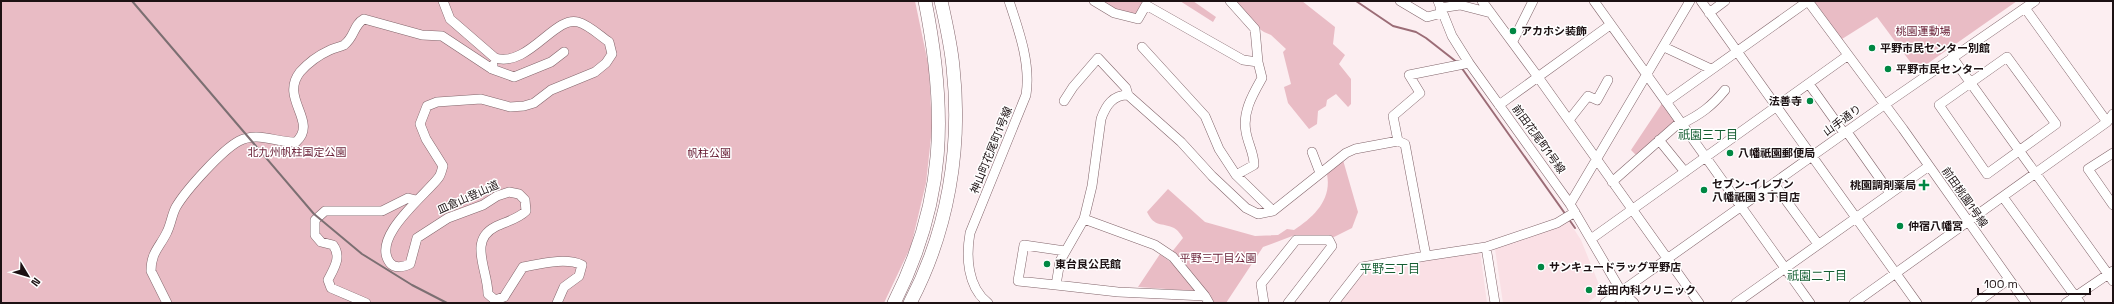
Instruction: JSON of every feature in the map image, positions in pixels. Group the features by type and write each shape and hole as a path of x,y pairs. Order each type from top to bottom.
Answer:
{"highway":[{"path":"894,303 911,266 927,219 936,173 940,121 937,71 925,1"},
{"path":"910,303 934,248 945,212 952,175 956,119 953,67 941,1"}],"street":[{"path":"443,1 450,19 495,58 492,69"},
{"name":"神山町花尾町1号線","path":"988,303 978,291 968,265 970,233 1026,95 1029,81 1026,61 1009,1"},
{"path":"1094,1 1114,12 1138,20 1146,5 1242,60 1258,62"},
{"path":"1230,1 1255,29 1258,62 1262,78 1250,100 1246,117 1246,131 1254,155 1254,165 1236,175"},
{"path":"1400,1 1427,17 1440,7 1460,5 1491,13"},
{"path":"1482,1 1513,41 1698,303"},
{"path":"1513,41 1532,1"},
{"path":"1594,1 1810,303"},
{"path":"1334,303 1362,267 1486,247 1557,222 1570,212 1597,160 1690,1"},
{"path":"1700,1 1917,303"},
{"path":"1709,12 1725,1"},
{"path":"1666,102 1710,69 1808,1"},
{"name":"前田桃園1号線","path":"1808,1 1929,166 2026,303"},
{"name":"山手通り","path":"1605,303 1668,260 1952,57 2035,1"},
{"name":"前田花尾町1号線","path":"1440,7 1462,64 1499,105 1570,212 1591,238 1621,292 1634,303"},
{"path":"2025,8 2107,122"},
{"path":"167,303 151,271 151,265 154,250 167,232 175,208 179,202 218,159 240,141 255,137 296,142 303,136 305,128 294,98 294,83 300,72 311,62 329,50 344,45 352,37 357,22 364,19 422,35 442,36 492,69 514,77 551,62 564,52"},
{"name":"皿倉山登山道","path":"495,58 501,60 513,57 530,49 569,21 577,21 591,29 609,42 612,48 612,54 606,63 595,72 551,90 534,103 524,106 510,106 481,99 437,102 427,106 420,124 426,138 443,166 440,176 416,200 399,221 386,245 386,255 390,263 396,267 403,267 410,264 417,238 448,218 483,206 497,196 509,192 519,194 525,200 526,211 489,231 483,236 480,243 482,264 487,278 488,294 495,300 504,297 523,267 540,263 575,262 582,265 579,276 564,287 557,303"},
{"path":"1499,105 1610,25"},
{"path":"1142,47 1205,116 1219,149 1236,175 1273,211"},
{"path":"1664,47 1710,69"},
{"path":"1591,238 1847,56"},
{"path":"1952,57 2111,276 2077,300 2066,303"},
{"path":"2007,57 2056,124 1987,174 1939,105 1971,82 2007,57"},
{"path":"1064,101 1073,87 1098,58 1126,88 1128,96"},
{"path":"1398,141 1393,116 1420,93 1409,75 1462,64"},
{"path":"1569,120 1588,96 1597,100 1608,80"},
{"path":"1809,84 1890,193"},
{"path":"1612,182 1680,123 1698,116 1712,106 1725,90"},
{"path":"1056,285 1060,262 1084,219 1092,186 1101,119 1105,109 1112,100 1119,95 1128,96 1181,142 1212,176 1246,208 1258,214 1273,211 1320,173 1355,149 1398,141 1405,144 1426,256"},
{"path":"1854,303 2107,122 2113,114"},
{"path":"1659,140 1685,172"},
{"path":"1312,152 1320,173"},
{"path":"2113,153 2088,170 2113,205"},
{"path":"1736,303 1929,166"},
{"path":"1774,184 1818,244"},
{"path":"2003,196 2077,300"},
{"path":"366,303 331,288 328,280 338,259 337,250 333,245 321,242 316,235 315,220 325,211 382,211 408,198 416,200"},
{"path":"1084,219 1155,245 1173,257 1207,300"},
{"path":"1264,303 1262,284 1296,240 1329,240 1332,246 1288,303"},
{"path":"1066,251 1024,245 1018,281 1207,300"},
{"path":"1486,247 1495,303"},
{"path":"1976,303 2009,279"},
{"name":"前田花尾町1号線","path":"1621,292 1621,303"}],"shaded area":[{"path":"1568,220 1581,240 1602,292 1587,303 1503,303 1495,249 1558,226"},
{"path":"1480,251 1487,303 1339,303 1365,269"}],"green space":[{"name":"北九州帆柱国定公園","path":"1,1 915,1 929,68 932,128 926,183 911,246 884,303 1,303"},
{"path":"1100,1 1145,1 1137,16 1114,10"},
{"path":"1180,1 1193,1 1216,17 1213,22"},
{"path":"1233,1 1302,1 1335,27 1333,44 1345,55 1339,64 1351,79 1351,104 1348,107 1336,94 1327,100 1326,106 1318,111 1317,124 1309,129 1288,103 1284,87 1291,84 1283,52 1286,49 1271,35 1258,28"},
{"name":"桃園運動場","path":"1814,1 2017,1 1917,71 1877,17 1842,39"},
{"path":"1663,102 1676,121 1637,156 1631,150"},
{"name":"平野三丁目公園","path":"1343,160 1358,212 1352,228 1334,237 1295,235 1263,247 1226,303 1214,303 1171,253 1183,238 1178,231 1169,226 1156,223 1147,212 1168,189 1205,222 1255,236 1278,235 1287,229 1294,230 1315,213 1324,200 1327,192 1327,174"},
{"path":"1160,254 1176,266 1195,291 1138,287"}],"waterway":[{"path":"1356,1 1393,26 1416,32 1426,38 1458,63"},
{"path":"1461,67 1566,215"},
{"path":"1568,218 1575,228"}],"railway":[{"path":"132,1 314,214 362,254 412,285 447,303"}],"place":[{"name":"アカホシ装飾","path":"1513,31"},
{"name":"平野市民センター別館","path":"1872,48"},
{"name":"平野市民センター","path":"1888,69"},
{"name":"法善寺","path":"1810,101"},
{"name":"八幡祇園郵便局","path":"1730,153"},
{"name":"桃園調剤薬局","path":"1924,185"},
{"name":"セブン-イレブン 八幡祇園３丁目店","path":"1704,190"},
{"name":"仲宿八幡宮","path":"1900,226"},
{"name":"東台良公民館","path":"1047,264"},
{"name":"サンキュードラッグ平野店","path":"1541,267"},
{"name":"益田内科クリニック","path":"1589,290"}],"district":[{"name":"祇園三丁目","path":"1708,135"},
{"name":"平野三丁目","path":"1390,269"},
{"name":"祇園二丁目","path":"1817,276"}],"park label":[{"name":"帆柱公園","path":"709,153"}]}
